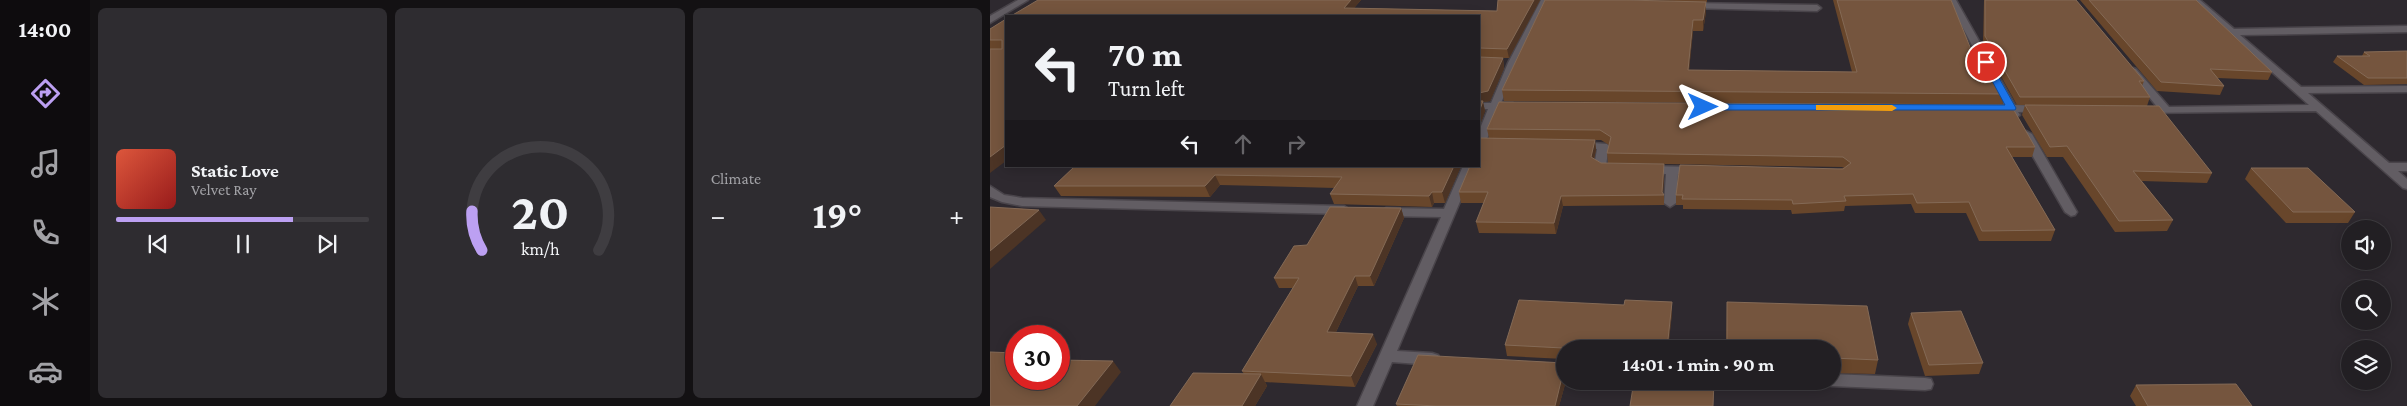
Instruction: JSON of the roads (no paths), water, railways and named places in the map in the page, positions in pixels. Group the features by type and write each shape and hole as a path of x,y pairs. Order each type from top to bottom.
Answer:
{"street":[{"path":"990,20 1024,0"},
{"path":"1482,143 1509,63 1550,0"},
{"path":"1952,0 2071,212"},
{"path":"2195,0 2407,185"},
{"path":"1685,6 1817,8"},
{"path":"2232,32 2407,29"},
{"path":"2123,59 2166,111"},
{"path":"2297,90 2407,89"},
{"path":"1480,106 1526,106"},
{"path":"1982,108 2050,109"},
{"path":"2137,111 2318,108"},
{"path":"1564,144 1602,145 1604,147 1600,167 1710,171"},
{"path":"1366,406 1469,167"},
{"path":"2385,167 2407,167"},
{"path":"1670,203 1672,171"},
{"path":"990,190 994,196 1002,198 1043,203 1448,213"},
{"path":"1387,356 1446,359"},
{"path":"1841,380 1925,384"}]}
